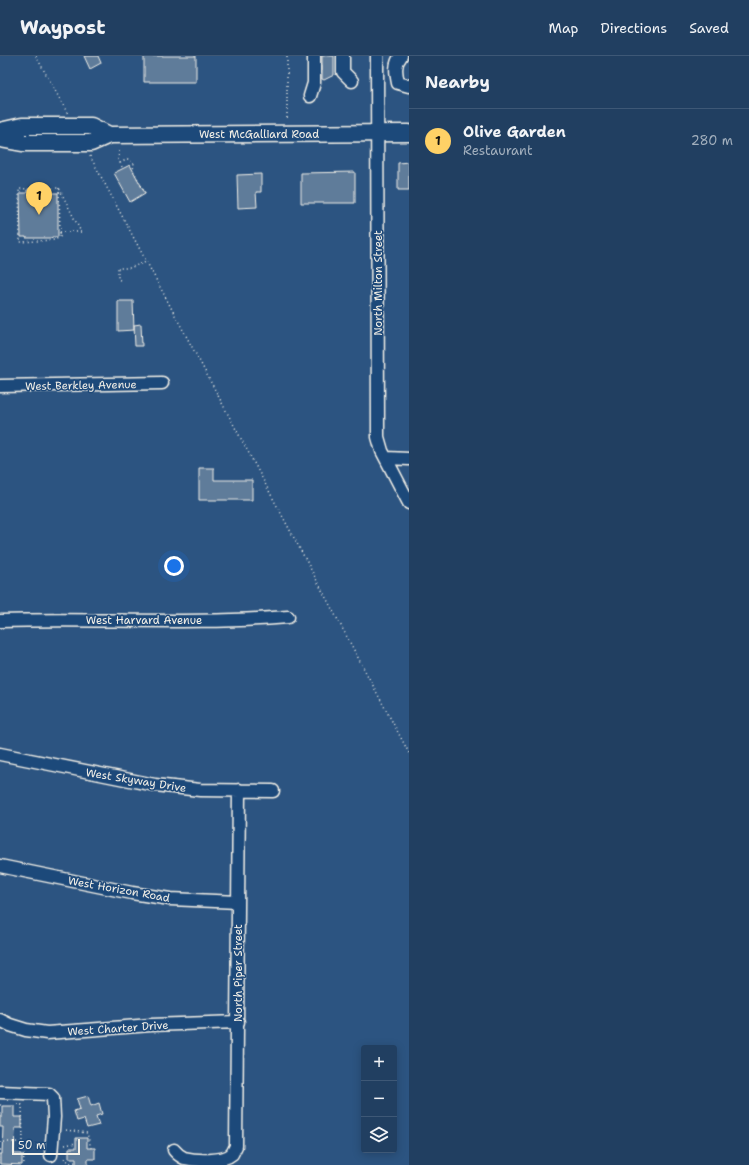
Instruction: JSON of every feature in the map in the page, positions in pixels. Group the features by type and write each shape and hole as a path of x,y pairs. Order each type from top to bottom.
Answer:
{"main road":[{"name":"West McGalliard Road","path":"0,131 22,126 91,126 109,135"},
{"name":"West McGalliard Road","path":"0,139 22,143 91,142 109,135 409,133"}],"street":[{"path":"310,96 314,83 314,56"},
{"path":"343,56 343,72 352,81"},
{"name":"North Milton Street","path":"377,56 378,442 409,504"},
{"path":"401,56 397,61 396,73 398,83 409,86"},
{"name":"West Berkley Avenue","path":"0,386 162,383"},
{"path":"386,458 409,458"},
{"name":"West Harvard Avenue","path":"0,621 52,619 231,620 288,617"},
{"name":"West Skyway Drive","path":"0,754 155,785 200,790 274,791"},
{"name":"North Piper Street","path":"174,1150 184,1158 221,1159 232,1154 235,1150 237,1140 239,790"},
{"name":"West Horizon Road","path":"0,866 132,893 170,899 238,902"},
{"name":"West Charter Drive","path":"0,1020 26,1030 47,1033 151,1025 238,1022"},
{"path":"0,1092 49,1094 53,1098 54,1117 51,1155"}],"path":[{"path":"36,56 67,114 71,113"},
{"path":"287,56 287,118"},
{"path":"118,151 118,159 123,169"},
{"path":"88,154 409,753"},
{"path":"120,163 128,159 134,164 133,170 145,193"},
{"path":"59,188 81,232 60,232"},
{"path":"59,188 61,236 55,240 20,242 19,189 59,188"},
{"path":"120,280 118,279 118,268 129,268 146,262"},
{"path":"15,1105 22,1105 24,1165"},
{"path":"66,1130 87,1133 91,1148"},
{"path":"0,1142 23,1142"},
{"path":"65,1145 76,1144"},
{"path":"64,1158 70,1163 76,1162"}],"building":[{"path":"84,56 98,56 101,63 90,69"},
{"path":"144,56 196,56 196,82 144,82"},
{"path":"322,56 334,56 334,75 324,80 322,79"},
{"path":"409,162 409,190 398,190 398,163"},
{"path":"130,165 145,193 130,202 114,173"},
{"path":"355,172 355,203 301,203 301,173"},
{"path":"261,174 261,192 256,192 257,207 238,208 237,175"},
{"path":"27,190 52,190 52,193 58,193 58,237 21,237 20,193 27,193"},
{"path":"118,301 133,301 134,330 118,331"},
{"path":"141,324 142,346 135,346 134,325"},
{"path":"199,468 214,468 214,480 252,480 252,500 199,500"},
{"path":"88,1096 91,1106 99,1103 102,1114 96,1116 99,1125 87,1128 84,1119 77,1121 74,1111 80,1109 77,1099"},
{"path":"2,1106 14,1106 14,1117 22,1117 22,1128 15,1128 14,1154 22,1154 22,1165 0,1164 3,1127 0,1127"},
{"path":"76,1138 87,1138 87,1148 95,1148 95,1159 88,1159 88,1165 76,1165 76,1158 69,1158 69,1148 76,1148"}],"place":[{"name":"Olive Garden","path":"39,215"}]}
